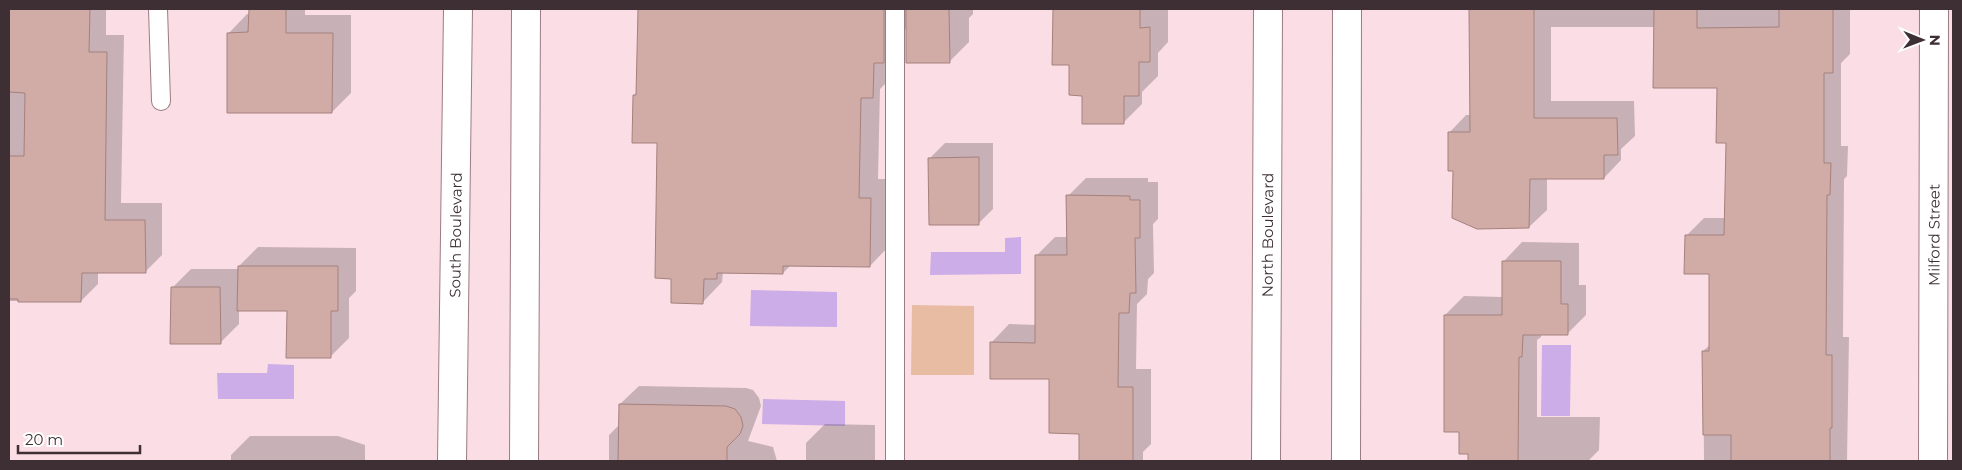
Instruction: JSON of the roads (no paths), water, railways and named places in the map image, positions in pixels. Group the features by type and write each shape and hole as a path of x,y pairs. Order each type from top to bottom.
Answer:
{"street":[{"name":"South Boulevard","path":"452,461 458,9"},
{"path":"524,461 526,9"},
{"name":"North Boulevard","path":"1266,461 1268,9"},
{"path":"1346,461 1348,9"},
{"name":"Milford Street","path":"1933,461 1934,9"}],"lane":[{"path":"158,9 161,101"},
{"path":"895,9 895,461"}]}
